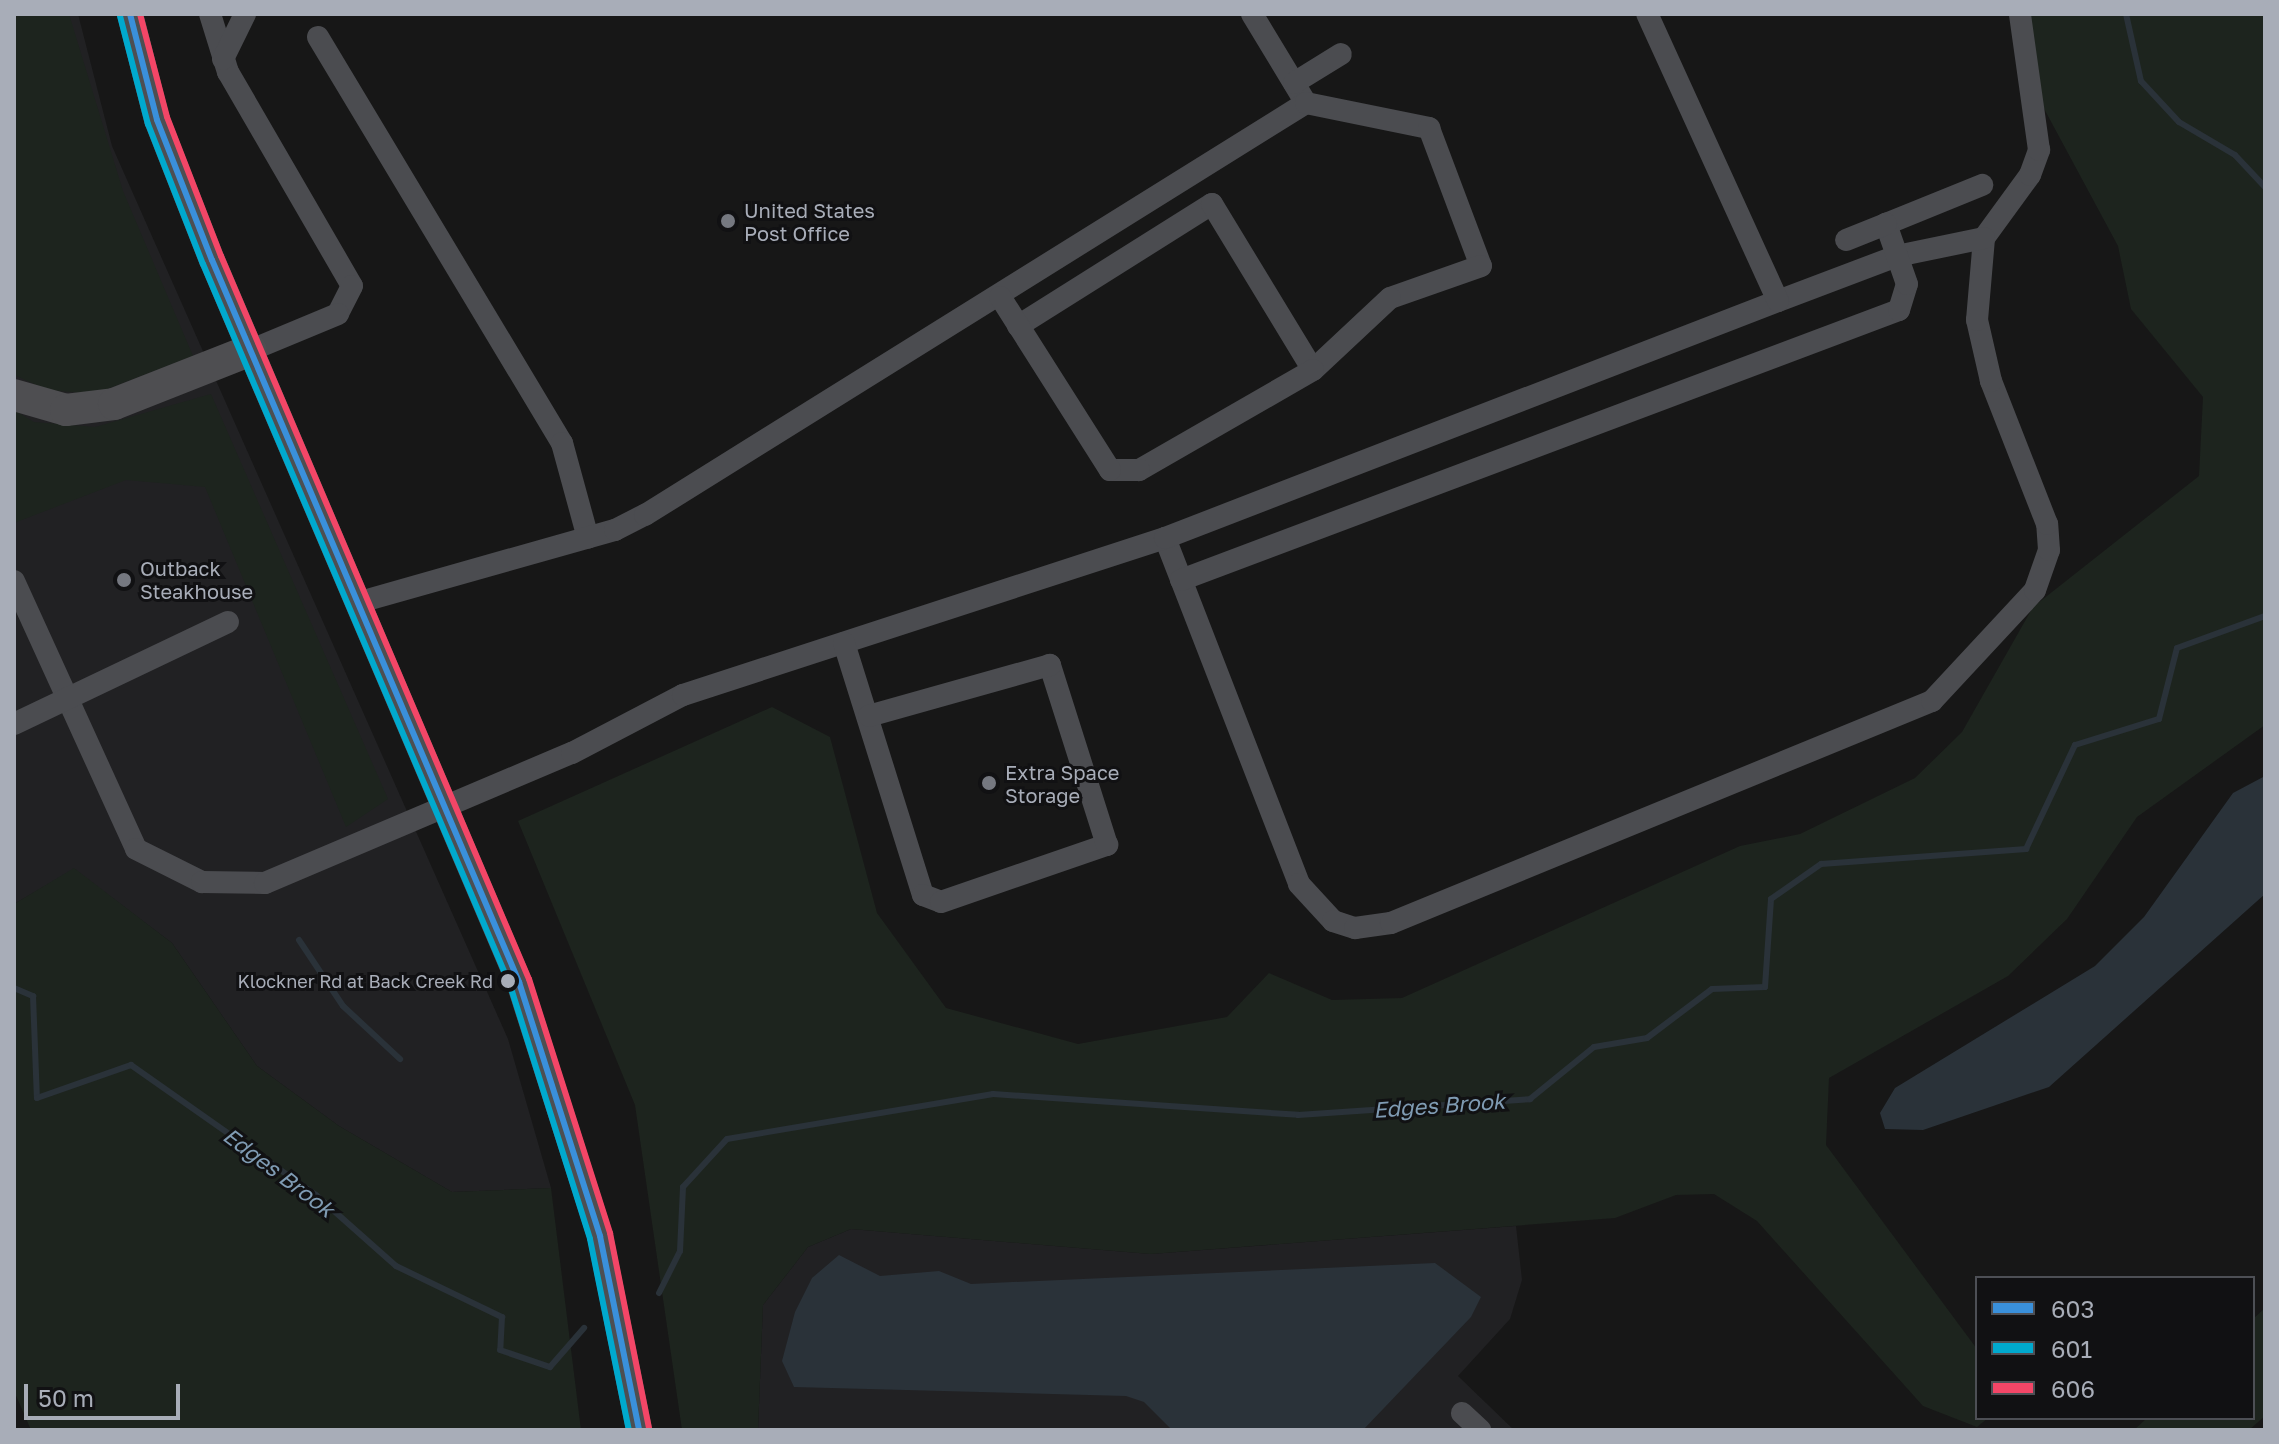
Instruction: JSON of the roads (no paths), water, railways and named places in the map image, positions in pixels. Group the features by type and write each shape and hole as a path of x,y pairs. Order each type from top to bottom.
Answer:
{"highway":[{"path":"14,395 66,410 114,404 251,350"}],"main road":[{"path":"130,14 157,120 519,982 567,1127 616,1302 639,1430"}],"lane":[{"path":"210,14 223,59 352,286 338,314 251,350"},
{"path":"223,59 245,14"},
{"path":"1252,14 1306,103"},
{"path":"1647,14 1778,301"},
{"path":"1165,538 1299,884 1333,921 1355,928 1391,923 1932,701 2035,590 2049,550 2047,524 1991,381 1977,320 1984,238 2030,175 2039,150 2020,14"},
{"path":"318,37 562,443 588,538"},
{"path":"1294,83 1341,54"},
{"path":"360,602 588,538 645,515 1000,297 1306,103 1429,128 1481,266 1390,298 1313,370 1171,455 1139,470 1110,470 1000,297"},
{"path":"1846,240 1982,185"},
{"path":"1018,326 1212,204 1313,370"},
{"path":"1181,580 1888,318 1905,298 1897,256 1886,224"},
{"path":"14,581 69,692 116,818 136,849 202,882 265,883 572,753 683,695 1165,538 1897,256 1984,238"},
{"path":"14,724 69,692 228,622"},
{"path":"844,643 869,716 919,888 941,902 1107,845 1057,680 1043,663 869,716"},
{"path":"1462,1413 1480,1430"}],"waterway":[{"path":"2126,14 2141,81 2179,122 2235,155 2265,187"},
{"name":"Edges Brook","path":"659,1293 680,1251 683,1187 727,1139 993,1094 1298,1115 1530,1099 1594,1047 1647,1038 1712,989 1765,987 1771,899 1821,864 2026,849 2075,745 2159,719 2177,648 2265,616"},
{"path":"299,940 343,1006 400,1059"},
{"name":"Edges Brook","path":"14,988 33,996 37,1098 131,1065 316,1195 396,1266 502,1317 500,1350 550,1367 584,1328"}],"place":[{"name":"United States Post Office","path":"728,221"},
{"name":"Outback Steakhouse","path":"124,580"},
{"name":"Extra Space Storage","path":"989,783"},
{"name":"Klockner Rd at Back Creek Rd","path":"508,981"}]}
